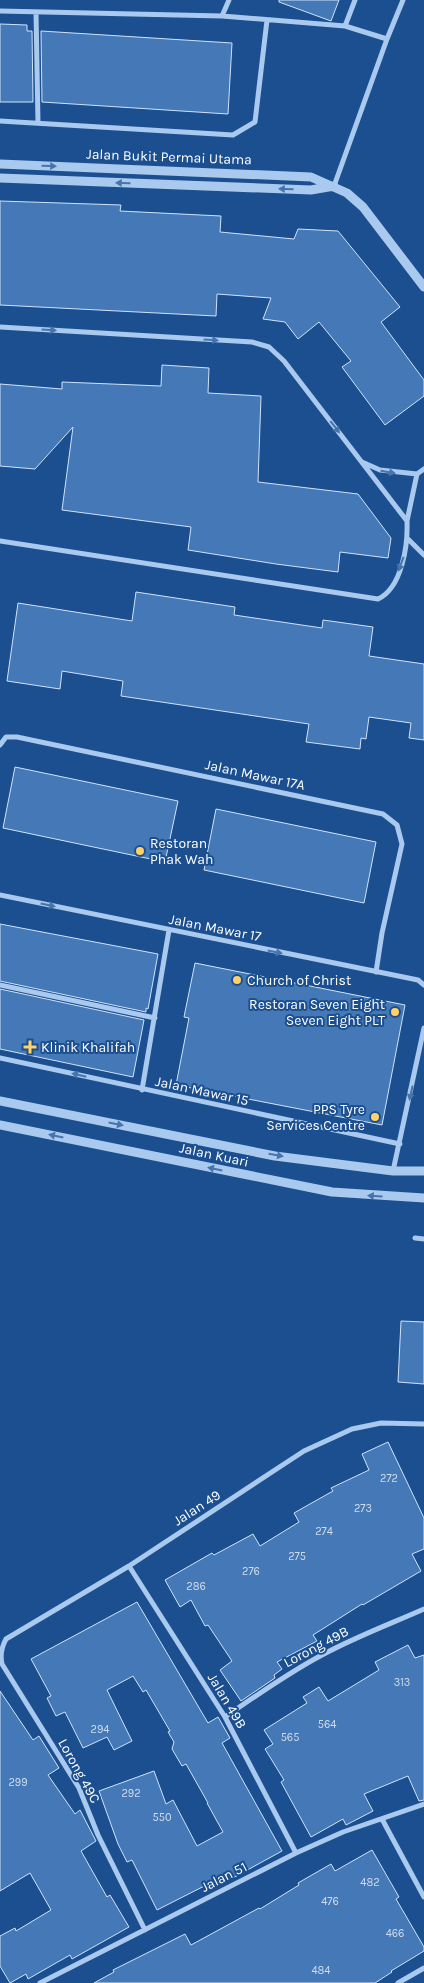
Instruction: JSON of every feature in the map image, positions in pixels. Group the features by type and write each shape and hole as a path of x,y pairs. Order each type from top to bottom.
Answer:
{"street":[{"path":"222,16 229,0"},
{"path":"345,26 355,0"},
{"path":"334,186 387,39 404,0"},
{"path":"0,11 222,16 345,26 387,39"},
{"path":"36,12 38,123"},
{"path":"0,121 233,135 255,122 267,20"},
{"name":"Jalan Bukit Permai Utama","path":"0,164 311,177 347,193 363,207 424,287"},
{"name":"Jalan Bukit Permai Utama","path":"0,178 311,190 334,186"},
{"path":"0,327 252,342 269,347 284,361 406,521"},
{"path":"362,462 380,470 417,474"},
{"path":"0,541 378,599 387,595 393,587 408,539 406,521 417,474 424,469"},
{"path":"408,539 424,555"},
{"name":"Jalan Mawar 17A","path":"0,745 6,737 17,737 383,814 397,826 402,844 382,933 376,972"},
{"name":"Jalan Mawar 17","path":"0,895 418,980 424,985"},
{"path":"142,1090 169,930"},
{"path":"0,985 155,1018"},
{"path":"394,1171 424,1028"},
{"name":"Jalan Mawar 15","path":"0,1058 400,1144"},
{"name":"Jalan Kuari","path":"0,1100 275,1156 394,1171 424,1171"},
{"name":"Jalan Kuari","path":"0,1125 332,1192 424,1198"},
{"path":"416,1238 424,1239"},
{"name":"Jalan 49","path":"0,1653 6,1639 129,1566 304,1451 352,1429 380,1423 424,1424"},
{"name":"Jalan 49B","path":"129,1566 225,1717 296,1853"},
{"name":"Lorong 49B","path":"225,1717 285,1676 323,1654 424,1609"},
{"name":"Lorong 49C","path":"0,1653 0,1661 4,1668 79,1788 98,1835 145,1930"},
{"name":"Jalan 51","path":"40,1983 296,1853 343,1832 424,1804"},
{"path":"382,1819 424,1897"},
{"path":"398,1983 424,1968"}],"building":[{"path":"279,0 339,0 331,21 279,2"},
{"path":"0,24 27,25 27,31 32,31 33,102 0,102"},
{"path":"41,31 232,43 228,114 42,102"},
{"path":"0,201 121,205 120,211 221,216 220,232 294,239 298,229 338,231 400,307 381,322 424,380 424,396 385,425 342,367 351,361 319,322 298,339 285,322 263,319 271,298 217,294 216,316 0,305"},
{"path":"162,365 209,368 208,393 261,396 258,482 358,494 391,538 388,558 340,552 338,572 276,564 188,550 191,527 62,510 73,427 35,469 0,466 0,384 62,389 62,382 161,386"},
{"path":"136,592 235,607 234,615 322,628 323,620 373,627 369,656 424,664 424,740 409,738 411,723 369,717 366,739 361,738 360,749 306,742 309,724 121,696 123,681 62,671 60,689 7,681 18,603 132,621"},
{"path":"15,767 178,801 165,862 3,828"},
{"path":"216,809 376,842 364,903 204,870"},
{"path":"0,924 158,954 148,1009 146,1008 146,1012 0,981"},
{"path":"195,963 405,1005 382,1125 176,1085 189,1018 184,1017"},
{"path":"0,989 144,1020 133,1077 0,1049"},
{"path":"401,1321 424,1322 424,1384 398,1382"},
{"path":"388,1442 424,1518 424,1549 412,1554 421,1571 362,1604 313,1635 317,1641 277,1662 282,1669 274,1675 275,1678 241,1701 220,1670 232,1661 208,1625 205,1626 191,1600 180,1607 165,1580 212,1553 214,1555 253,1534 260,1546 299,1522 294,1513 333,1491 331,1488 369,1470 362,1454"},
{"path":"137,1602 208,1723 218,1717 230,1738 222,1743 282,1851 231,1879 228,1874 157,1910 132,1860 127,1862 118,1844 99,1791 154,1771 166,1804 173,1800 197,1846 223,1832 186,1764 182,1766 172,1749 174,1742 168,1732 170,1731 146,1690 143,1692 133,1676 107,1690 132,1741 114,1750 107,1737 83,1748 65,1712 56,1716 47,1698 51,1696 31,1659"},
{"path":"408,1645 415,1658 424,1655 424,1800 419,1801 408,1776 364,1794 373,1811 346,1825 343,1819 311,1837 281,1782 284,1780 265,1749 273,1744 264,1730 307,1703 303,1697 319,1687 328,1701 379,1670 375,1662"},
{"path":"0,1691 33,1740 39,1736 59,1768 48,1775 75,1814 80,1810 96,1841 81,1851 107,1897 110,1895 129,1927 72,1959 70,1955 28,1979 26,1974 10,1983 0,1966 0,1936 15,1928 16,1931 51,1910 30,1873 0,1891"},
{"path":"372,1850 399,1897 396,1899 424,1947 424,1951 375,1983 94,1983 114,1972 113,1970 185,1934 191,1945 260,1909 299,1885 298,1883 331,1864 335,1871"}],"place":[{"name":"Restoran Phak Wah","path":"140,851"},
{"name":"Church of Christ","path":"237,980"},
{"name":"Restoran Seven Eight Seven Eight PLT","path":"395,1012"},
{"name":"Klinik Khalifah","path":"30,1047"},
{"name":"PPS Tyre Services Centre","path":"375,1117"}]}
